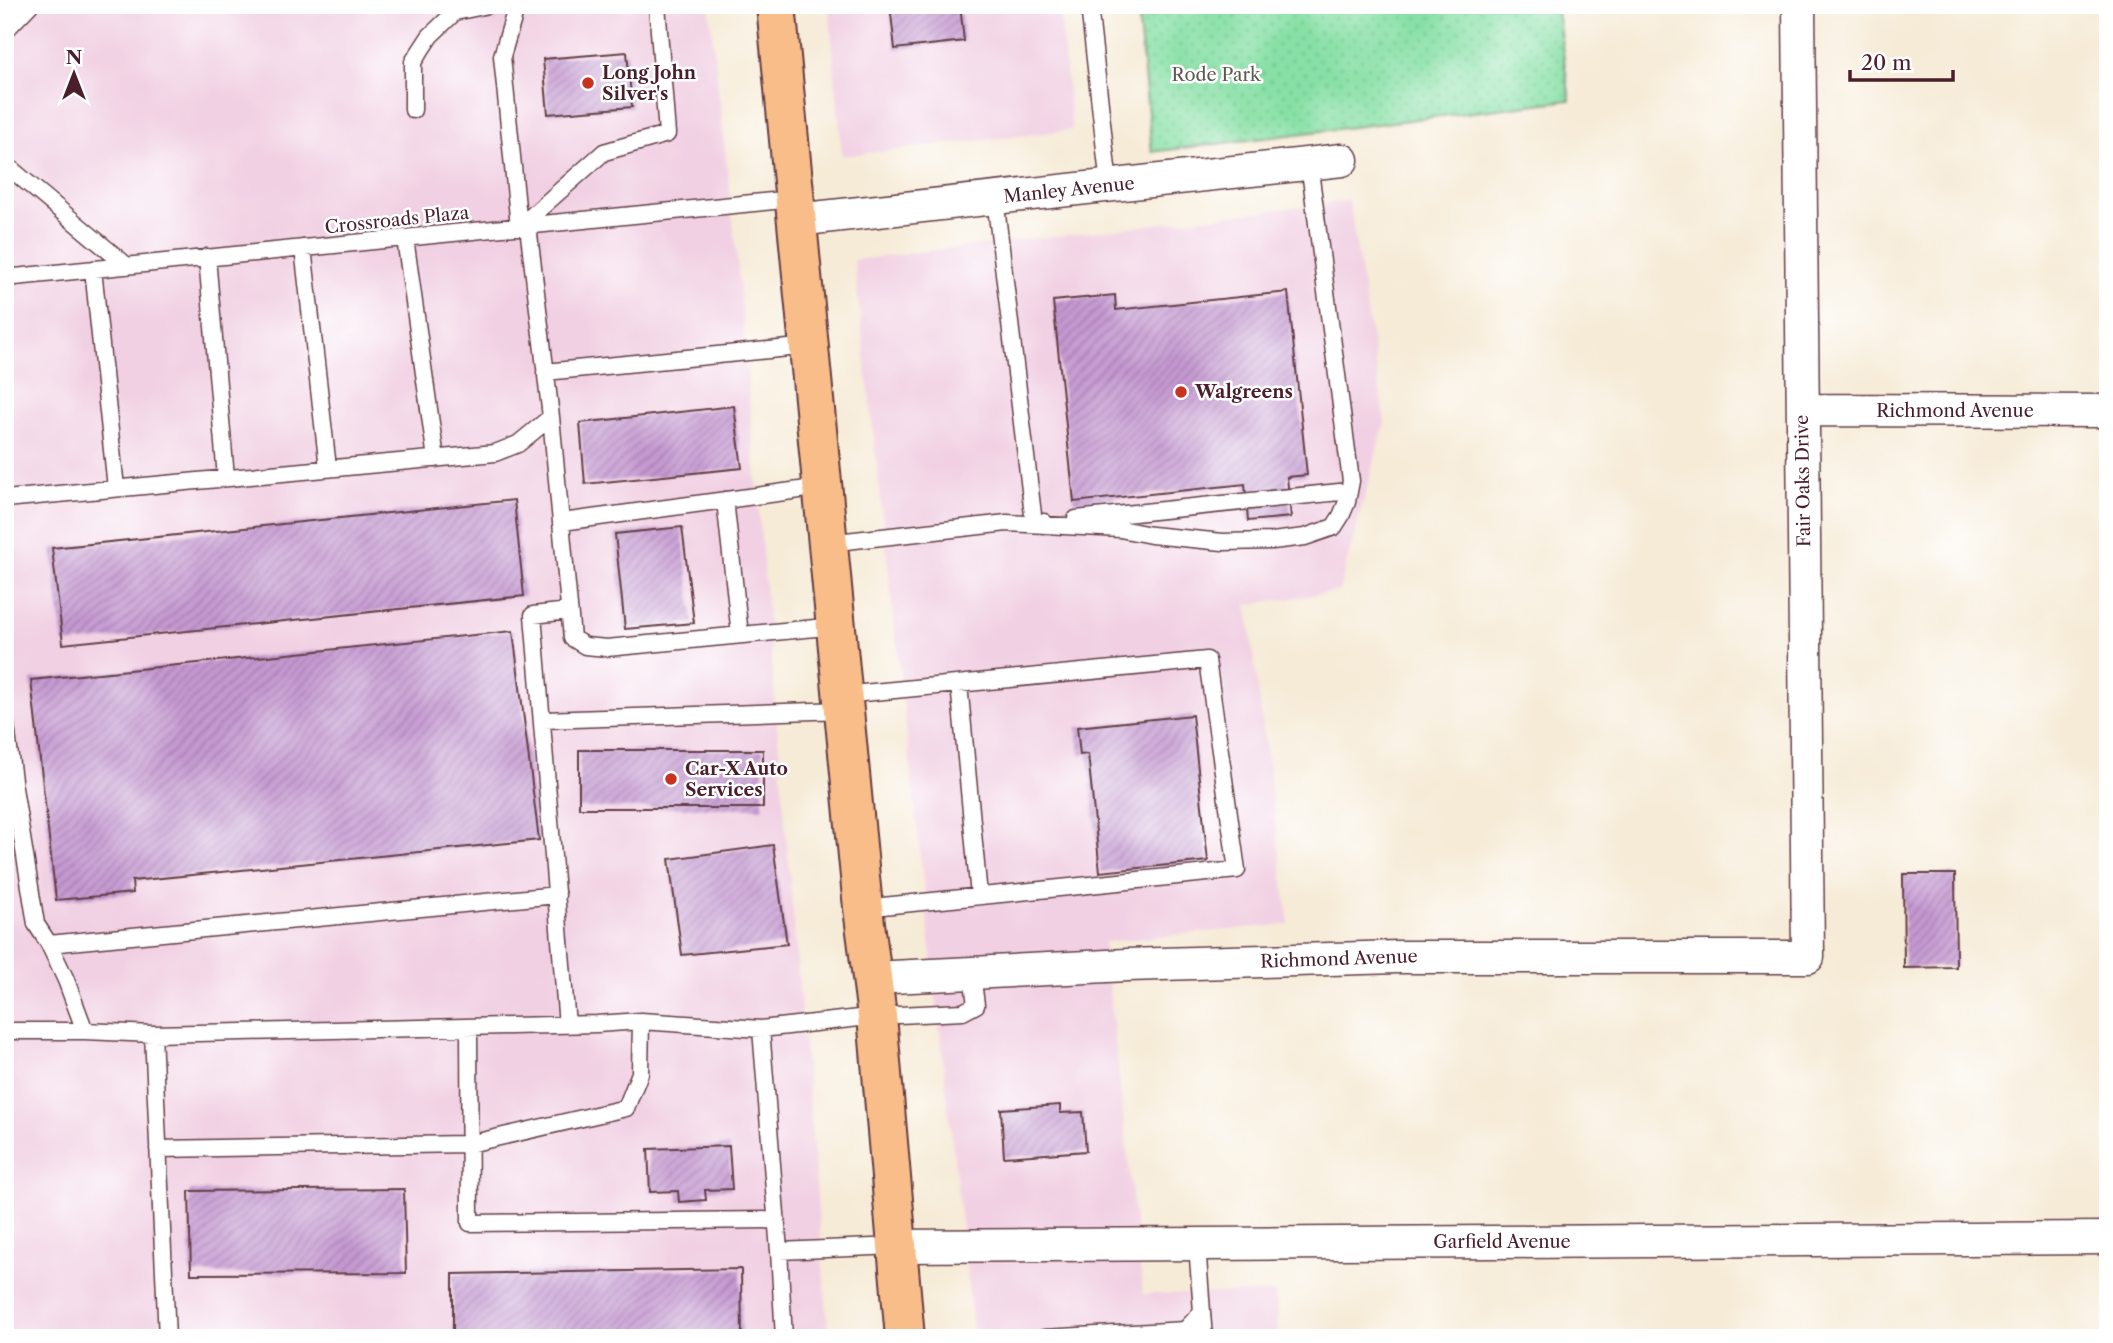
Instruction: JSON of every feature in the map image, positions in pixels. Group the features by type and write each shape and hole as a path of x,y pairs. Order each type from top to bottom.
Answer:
{"main road":[{"path":"776,5 863,908 877,1016 905,1338"}],"street":[{"name":"Fair Oaks Drive","path":"1799,5 1808,957"},
{"name":"Manley Avenue","path":"795,210 995,198 1342,160"},
{"name":"Richmond Avenue","path":"1803,410 2108,411"},
{"name":"Richmond Avenue","path":"872,978 1127,965 1398,957 1808,957"},
{"name":"Garfield Avenue","path":"896,1246 2108,1238"}],"lane":[{"path":"5,32 30,5"},
{"path":"413,110 413,61 430,36 455,12 488,5"},
{"path":"517,5 502,56 551,416 572,638 585,646 607,648 836,626"},
{"path":"524,226 604,152 667,134 657,5"},
{"path":"1089,5 1109,186"},
{"path":"828,543 1007,523 1120,529 1223,542 1305,537 1334,527 1342,516 1351,481 1309,163"},
{"path":"5,164 127,266"},
{"path":"995,198 1034,523"},
{"name":"Crossroads Plaza","path":"5,278 524,226 795,210"},
{"path":"405,238 436,458"},
{"path":"303,248 328,468"},
{"path":"207,257 226,478"},
{"path":"93,269 116,488"},
{"path":"545,372 809,346"},
{"path":"5,499 495,453 518,444 551,416"},
{"path":"562,522 822,487"},
{"path":"1034,523 1349,491"},
{"path":"725,500 740,635"},
{"path":"566,1025 533,615 569,611"},
{"path":"543,720 843,702 958,684 1207,660 1237,870 863,908"},
{"path":"958,684 979,896"},
{"path":"5,718 10,788 36,924 66,980 85,1031"},
{"path":"49,944 557,895"},
{"path":"5,1031 153,1034 641,1021 761,1029 877,1016 963,1012 976,1005 972,974"},
{"path":"158,1149 469,1144 626,1108 640,1073 641,1021"},
{"path":"469,1027 470,1223 777,1220"},
{"path":"761,1029 785,1338"},
{"path":"153,1034 167,1338"},
{"path":"1197,1244 1204,1338"},
{"path":"779,1251 896,1246"},
{"path":"1044,1338 1185,1329 1202,1312"}],"shaded area":[{"path":"5,5 709,5 738,268 829,1338 5,1338"},
{"path":"829,5 1059,5 1072,130 842,156"},
{"path":"1349,201 1385,422 1339,591 1247,605 1289,924 1104,942 1143,1294 1276,1293 1278,1338 974,1338 854,260"}],"green space":[{"name":"Rode Park","path":"1137,5 1556,5 1570,100 1152,152"}],"building":[{"path":"890,5 960,5 964,41 895,49"},
{"name":"Long John Silver's","path":"627,52 632,107 548,114 543,59"},
{"name":"Walgreens","path":"1288,292 1307,475 1287,477 1291,517 1248,521 1245,484 1074,502 1053,301 1115,295 1116,310"},
{"path":"734,406 742,468 585,484 580,423"},
{"path":"514,500 524,596 63,644 52,548"},
{"path":"682,527 694,623 625,629 615,534"},
{"path":"513,631 539,840 132,881 133,893 56,900 31,680"},
{"path":"1192,715 1208,861 1100,872 1088,754 1080,755 1077,727"},
{"name":"Car-X Auto Services","path":"579,750 763,750 763,808 579,808"},
{"path":"773,845 787,944 682,955 669,859"},
{"path":"1903,874 1955,874 1956,967 1904,968"},
{"path":"1060,1105 1060,1113 1083,1112 1086,1151 1004,1157 1001,1109"},
{"path":"729,1146 732,1189 705,1190 706,1200 679,1202 678,1191 650,1192 648,1149"},
{"path":"404,1189 406,1273 191,1274 189,1191"},
{"path":"741,1269 742,1338 453,1338 453,1274"}],"place":[{"name":"Long John Silver's","path":"588,83"},
{"name":"Walgreens","path":"1181,392"},
{"name":"Car-X Auto Services","path":"671,779"}]}
